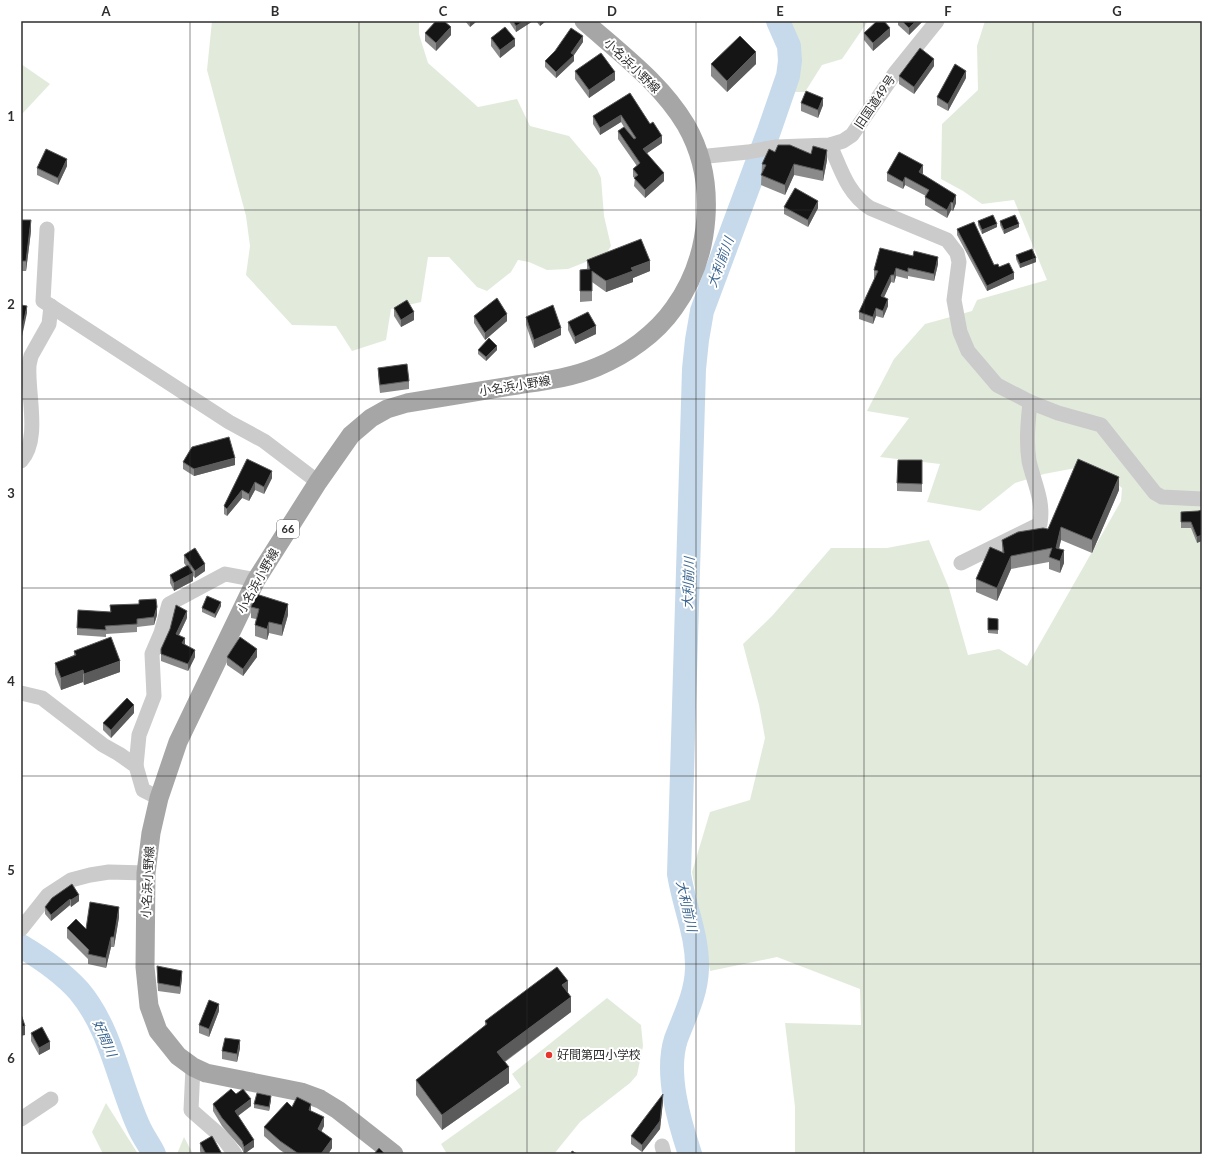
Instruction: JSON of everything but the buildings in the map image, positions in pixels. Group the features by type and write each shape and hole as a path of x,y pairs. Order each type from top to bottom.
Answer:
{"main road":[{"name":"小名浜小野線","path":"394,1154 338,1110 320,1099 301,1092 206,1073 193,1067 178,1056 158,1031 149,1006 145,967 146,873 151,833 159,798 178,742 256,580 318,482 352,435 371,418 387,409 407,403 564,378 597,367 624,353 652,333 674,309 691,279 702,246 706,217 705,183 698,157 686,126 673,107 646,76 584,21"}],"street":[{"name":"旧国道49号","path":"698,157 748,152 770,148 830,145 843,141 852,135 895,72 937,21"},
{"path":"830,145 852,192 859,200 870,208 947,240 953,245 959,262 954,308 960,332 968,350 997,386 1030,402 1058,413 1101,424 1155,493 1162,497 1202,499"},
{"path":"46,229 43,301 229,422 264,441 318,482"},
{"path":"24,457 32,436 28,378 29,365 31,356 49,324 51,306"},
{"path":"961,563 1040,524 1042,510 1030,461 1027,438 1030,402"},
{"path":"21,438 24,457"},
{"path":"159,798 143,790 136,766 139,735 154,696 152,654 161,633 169,604 225,574 256,580"},
{"path":"21,693 42,698 103,745 136,766"},
{"path":"21,929 35,914 48,895 71,880 109,872 146,873"},
{"path":"193,1067 191,1110 223,1138 235,1154"},
{"path":"21,1119 51,1099"}],"green space":[{"path":"212,21 419,21 419,34 428,63 478,107 517,99 530,126 569,136 597,169 601,178 604,216 611,246 606,254 568,269 547,270 529,262 518,260 511,272 487,291 477,287 449,257 428,257 421,302 391,309 386,340 352,351 336,326 292,325 246,275 250,246 246,216 207,70"},
{"path":"784,21 868,21 842,59 822,65 805,92 794,92 794,62"},
{"path":"985,21 1202,21 1202,1154 795,1154 795,1107 785,1023 861,1025 860,989 777,957 710,971 692,872 710,812 750,800 765,738 759,705 743,644 772,616 831,548 887,548 929,540 949,588 968,655 999,649 1027,666 1121,501 1122,488 1111,479 1081,467 1044,474 1015,483 980,511 927,502 940,464 880,457 909,418 867,411 894,359 925,324 972,311 977,300 1047,280 1014,200 982,204 963,191 941,179 942,124 978,90 977,46"},
{"path":"21,64 50,84 21,115"},
{"path":"607,998 641,1025 643,1046 637,1075 630,1083 580,1122 554,1154 447,1154 441,1144 521,1087 512,1074"},
{"path":"106,1103 138,1154 103,1154 92,1132"},
{"path":"184,1137 193,1154 177,1154"}],"waterway":[{"name":"大利前川","path":"690,1154 678,1112 672,1067 676,1039 695,988 697,969 697,957 693,933 679,874 694,369 702,311 788,76 790,61 789,46 778,21"},
{"name":"好間川","path":"21,946 66,978 79,991 90,1006 99,1022 113,1055 141,1132 154,1154"}],"place":[{"name":"好間第四小学校","path":"549,1055"}]}
